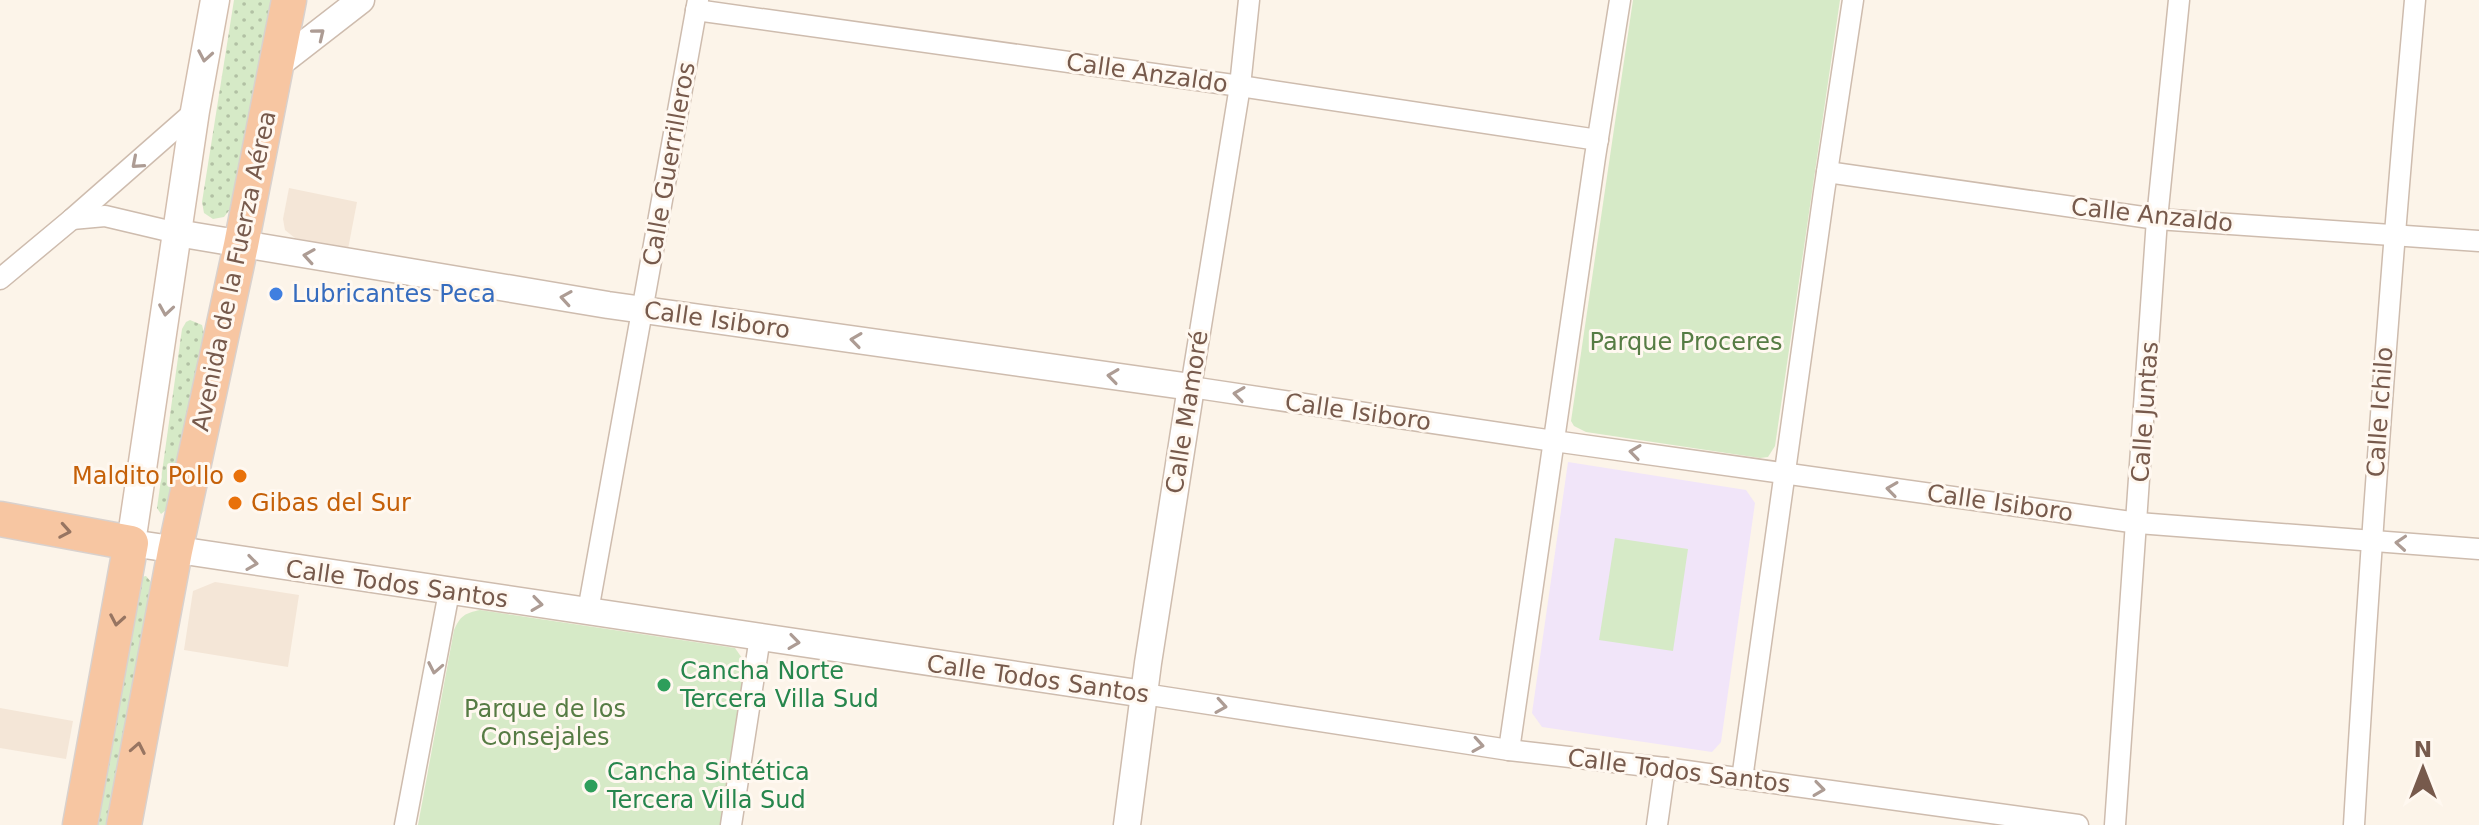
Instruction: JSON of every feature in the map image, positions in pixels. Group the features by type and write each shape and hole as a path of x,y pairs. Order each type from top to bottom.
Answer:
{"highway":[{"name":"Avenida de la Fuerza Aérea","path":"124,825 175,551 241,245 289,0"},
{"name":"Calle Todos Santos","path":"0,519 131,543"},
{"path":"80,825 131,543"}],"main road":[{"path":"131,543 195,111 215,0"}],"street":[{"path":"276,66 361,0"},
{"name":"Calle Mamoré","path":"1127,825 1144,694 1240,86 1249,0"},
{"path":"1509,750 1620,0"},
{"path":"1742,779 1853,0"},
{"name":"Calle Juntas","path":"2115,825 2157,219 2179,0"},
{"name":"Calle Ichilo","path":"2354,825 2393,235 2415,0"},
{"name":"Calle Anzaldo","path":"697,5 1598,140"},
{"name":"Calle Guerrilleros","path":"588,611 697,5"},
{"path":"0,279 195,111"},
{"name":"Calle Anzaldo","path":"1827,172 2157,219 2479,241"},
{"path":"72,219 105,216 177,233"},
{"name":"Calle Isiboro","path":"177,233 643,310 2138,523 2479,549"},
{"name":"Calle Todos Santos","path":"131,543 1509,750 1665,768 2078,825"},
{"path":"405,825 449,592"},
{"path":"731,825 760,637"},
{"path":"1657,825 1665,768"}],"shaded area":[{"path":"289,188 357,202 348,249 295,238 285,230 283,219"},
{"path":"1568,462 1746,490 1755,503 1721,742 1712,752 1542,727 1532,713"},
{"path":"215,582 299,595 288,667 184,650 193,591"},
{"path":"0,708 73,721 66,759 0,748"}],"green space":[{"path":"234,0 274,0 231,208 224,217 213,219 204,213 202,202"},
{"name":"Parque Proceres","path":"1633,0 1840,0 1775,446 1768,457 1586,432 1571,421"},
{"path":"190,320 202,325 204,333 166,510 161,514 157,508 182,329"},
{"path":"1615,538 1688,549 1673,651 1599,640"},
{"path":"146,576 151,582 108,825 97,825 141,577"},
{"name":"Parque de los Consejales","path":"480,610 735,648 742,658 744,671 721,825 418,825 454,630 464,616"}],"place":[{"name":"Lubricantes Peca","path":"276,294"},
{"name":"Maldito Pollo","path":"240,476"},
{"name":"Gibas del Sur","path":"235,503"},
{"name":"Cancha Norte Tercera Villa Sud","path":"664,685"},
{"name":"Cancha Sintética Tercera Villa Sud","path":"591,786"}]}
